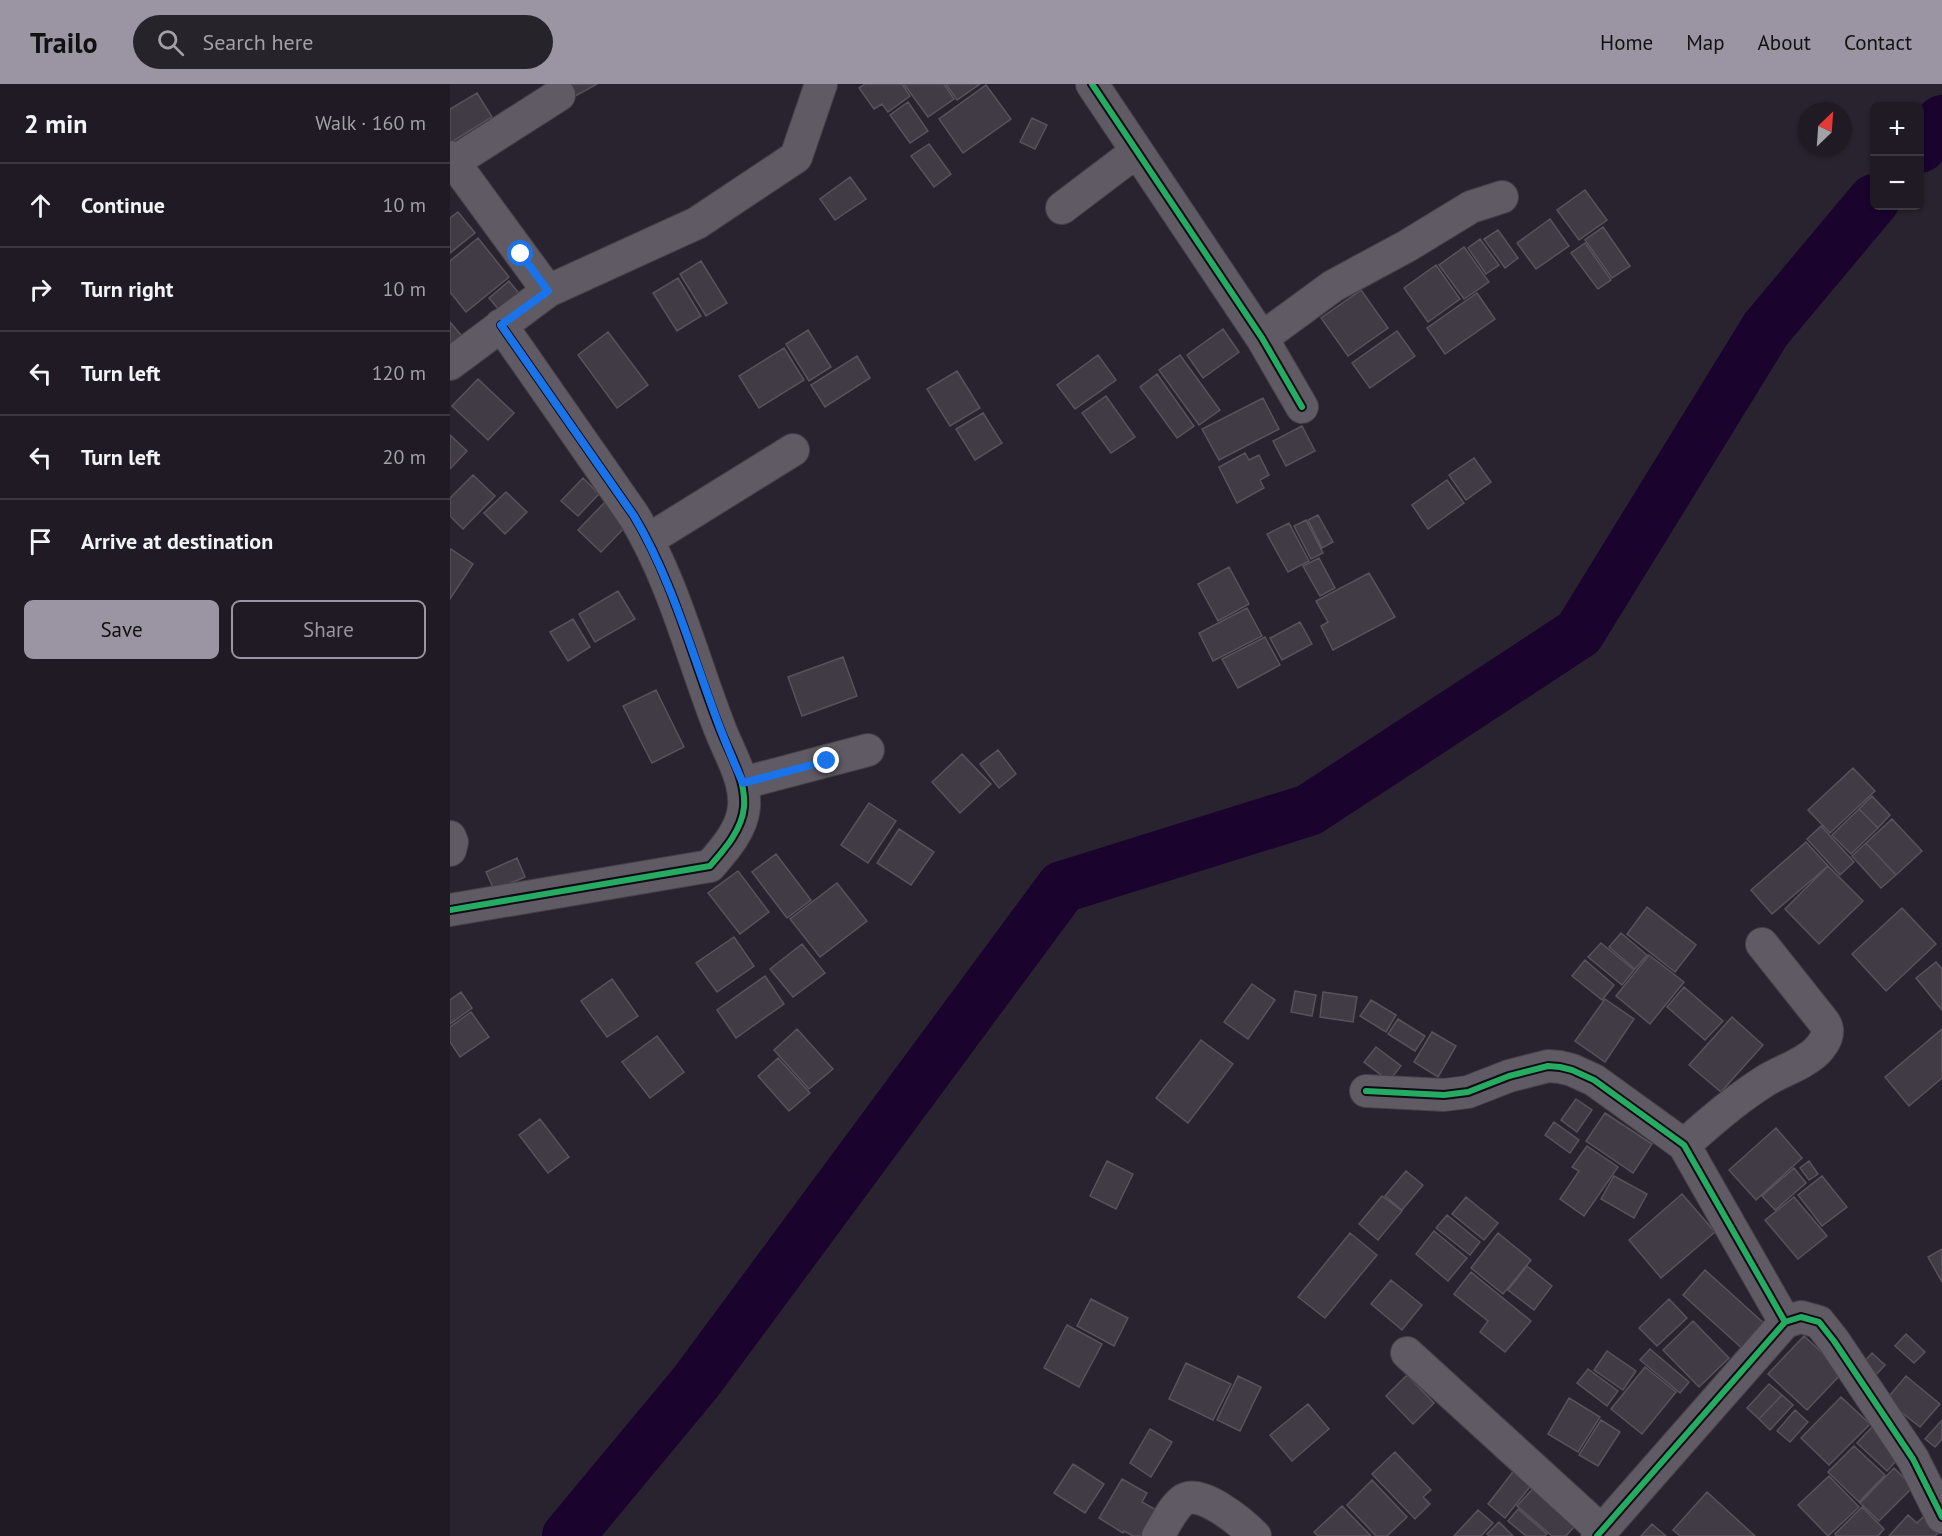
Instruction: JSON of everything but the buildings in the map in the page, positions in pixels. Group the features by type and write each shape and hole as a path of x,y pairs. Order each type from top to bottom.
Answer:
{"street":[{"path":"450,364 548,291 697,223 796,157 820,84"},
{"path":"1092,84 1262,338 1302,407"},
{"path":"548,291 452,159 559,95"},
{"path":"1062,208 1136,152"},
{"path":"1262,338 1333,286 1407,246 1471,207 1502,197"},
{"path":"450,910 710,866 731,841 744,809 743,783 720,729 681,618 648,540 634,516 501,325"},
{"path":"648,540 793,450"},
{"path":"743,783 868,750"},
{"path":"450,837 452,842 450,850"},
{"path":"1684,1145 1729,1105 1776,1074 1815,1053 1827,1037 1827,1027 1824,1022 1762,944"},
{"path":"1366,1090 1444,1095 1468,1092 1548,1066 1560,1066 1594,1080 1684,1145 1785,1322"},
{"path":"1407,1353 1600,1533 1785,1322 1801,1317 1819,1322 1913,1459 1942,1517"},
{"path":"1158,1536 1182,1501 1192,1498 1201,1499 1227,1513 1255,1536"}],"waterway":[{"path":"1924,142 1942,121"},
{"path":"568,1536 696,1382 1062,887 1309,810 1579,633 1766,329 1870,205"}],"cycle path":[{"path":"1092,84 1262,338 1302,407"},
{"path":"450,910 710,866 736,832 744,807 744,797 736,767 710,702 682,621 648,541 634,516 501,325"},
{"path":"1366,1091 1444,1095 1468,1092 1509,1076 1548,1066 1572,1070 1594,1080 1684,1145 1785,1322"},
{"path":"1597,1536 1785,1322 1801,1317 1819,1322 1834,1341 1913,1459 1942,1517"}],"route":[{"path":"521,254 548,291 501,325 634,516 648,540 681,618 720,729 743,783 827,761"}]}
